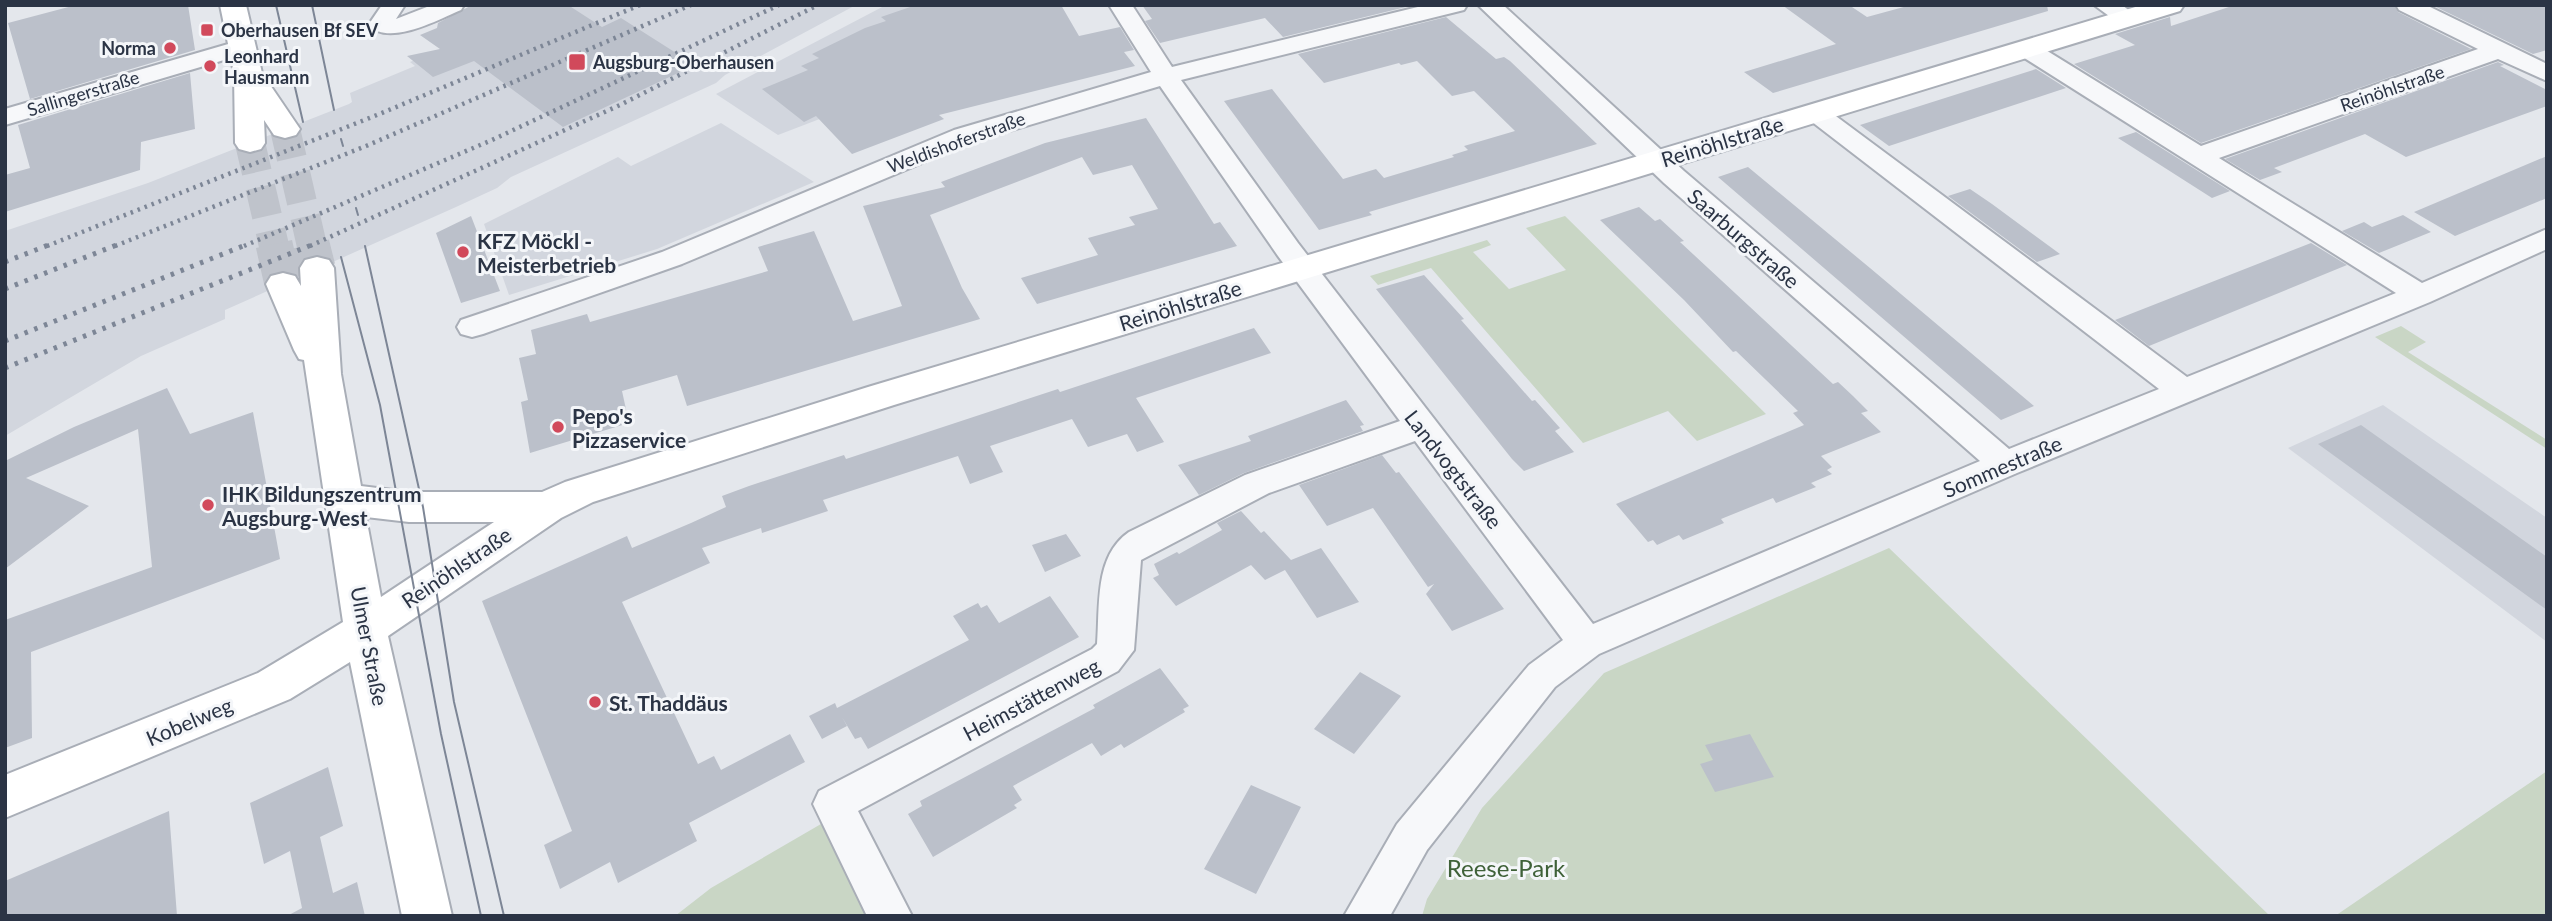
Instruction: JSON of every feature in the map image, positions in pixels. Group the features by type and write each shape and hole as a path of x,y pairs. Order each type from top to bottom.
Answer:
{"street":[{"path":"233,5 245,60 250,143"},
{"path":"398,15 453,5"},
{"name":"Landvogtstraße","path":"1120,5 1166,76 1300,268 1586,643"},
{"name":"Weldishoferstraße","path":"472,327 672,258 963,136 1166,76 1456,5"},
{"name":"Saarburgstraße","path":"1489,5 1657,161 2005,464"},
{"name":"Reinöhlstraße","path":"365,629 547,507 579,492 1300,268 2027,49 2117,12 2171,5"},
{"path":"2407,5 2547,74"},
{"path":"2027,49 2420,295"},
{"name":"Reinöhlstraße","path":"2198,156 2499,50"},
{"path":"245,60 285,129"},
{"name":"Sallingerstraße","path":"5,117 245,60"},
{"path":"1815,113 2184,391"},
{"name":"Sommestraße","path":"1586,643 2005,464 2420,295 2547,238"},
{"name":"Ulmer Straße","path":"317,268 323,374 365,629 427,916"},
{"name":"Ulmer Straße","path":"283,284 323,374"},
{"name":"Heimstättenweg","path":"890,916 834,804 1105,660 1115,650 1121,565 1128,551 1141,542 1257,484 1421,426"},
{"name":"Reinöhlstraße","path":"344,499 409,507 547,507"},
{"name":"Kobelweg","path":"5,797 274,686 365,629"},
{"path":"1366,916 1412,837 1542,676 1586,643"}],"shaded area":[{"path":"565,5 856,5 725,75 716,83 511,177 497,188 456,207 225,310 225,319 141,356 5,436 5,231 148,183 349,104 352,102 350,93 415,66 410,62 514,20"},
{"path":"886,5 979,5 1007,47 778,135 716,94"},
{"path":"721,123 814,182 657,249 509,295 484,224 618,157 631,166"},
{"path":"2383,405 2547,518 2547,642 2288,448"}],"green space":[{"path":"1565,216 1766,414 1697,441 1668,411 1583,443 1431,268 1378,285 1370,276 1487,240 1491,245 1473,252 1509,289 1566,270 1526,228"},
{"path":"2401,326 2426,342 2408,352 2547,440 2547,449 2375,337"},
{"name":"Reese-Park","path":"1889,548 2270,916 1422,916 1427,899 1482,808 1604,673"},
{"path":"2547,771 2547,916 2335,916"},
{"path":"821,824 867,916 675,916 711,888"}],"building":[{"path":"76,5 188,5 195,50 30,99 8,23"},
{"path":"472,5 568,5 602,27 621,18 695,65 563,127 474,61 433,77 407,56 440,49 420,35 437,28 438,23"},
{"path":"916,5 1061,5 1079,36 1120,27 1134,50 1124,52 1135,66 939,115 944,119 852,154 816,116 804,122 762,89 808,70 801,66 819,58 812,54 865,28 886,21 881,17"},
{"path":"1142,5 1414,5 1283,37 1265,18 1160,43 1145,21 1152,19"},
{"path":"1782,5 1849,5 1867,17 1911,5 2047,5 2048,11 1773,93 1744,72 1836,44"},
{"path":"2235,5 2394,5 2398,12 2471,49 2201,143 2074,64 2135,45 2115,34 2170,17 2171,26"},
{"path":"2432,5 2547,5 2547,50 2533,54"},
{"path":"1446,17 1496,59 1504,57 1510,61 1597,144 1369,212 1372,215 1319,230 1224,101 1272,89 1343,179 1376,169 1384,178 1454,157 1452,155 1468,150 1464,146 1515,131 1474,91 1452,96 1417,61 1401,65 1399,63 1324,83 1298,54"},
{"path":"2498,62 2504,65 2500,66 2547,90 2547,106 2406,157 2365,134 2274,168 2282,172 2260,180 2225,159"},
{"path":"2036,69 2066,88 1889,146 1860,125"},
{"path":"190,73 195,129 141,142 140,170 5,212 5,175 30,168 18,125"},
{"path":"1146,118 1214,224 1220,222 1237,246 1037,304 1021,278 1098,255 1088,238 1135,225 1129,217 1158,209 1132,165 1093,175 1082,157 930,215 962,288 980,319 687,406 677,375 622,391 629,423 530,453 521,402 528,400 519,358 536,354 531,330 587,314 590,322 768,271 758,247 814,231 853,321 902,306 863,206 945,187 941,182 1045,143"},
{"path":"2136,132 2230,191 2212,198 2118,138"},
{"path":"2547,156 2547,198 2455,236 2414,212"},
{"path":"1748,167 2034,406 2001,420 1718,177"},
{"path":"1970,189 2060,254 2037,262 1948,196"},
{"path":"1639,207 1655,221 1660,219 1684,241 1680,242 1833,384 1838,382 1868,411 1861,413 1881,432 1821,456 1832,467 1827,470 1832,474 1811,483 1816,487 1776,503 1773,498 1721,519 1724,523 1683,540 1679,535 1657,545 1653,540 1648,542 1616,504 1804,425 1793,413 1798,411 1736,351 1733,352 1684,300 1600,220"},
{"path":"2403,215 2431,232 2379,253 2342,231 2364,222 2372,227"},
{"path":"471,216 500,291 461,303 436,233"},
{"path":"2311,243 2347,265 2149,346 2115,320"},
{"path":"1424,275 1532,401 1535,400 1560,428 1555,431 1574,452 1524,471 1512,459 1376,289"},
{"name":"St. Thaddäus","path":"1254,328 1271,353 1136,398 1164,442 1137,452 1127,434 1088,447 1072,419 990,446 1003,472 970,484 958,456 823,500 828,511 762,533 761,528 702,548 710,563 622,602 698,764 714,756 721,770 790,734 805,762 689,823 697,841 618,883 610,862 560,889 544,845 572,831 482,601 627,536 632,548 691,523 726,507 722,496 749,486 844,455 846,459"},
{"path":"167,388 190,434 253,412 280,559 31,652 32,738 5,748 5,620 152,567 138,429 26,478 89,506 5,569 5,461 74,427"},
{"path":"1346,400 1364,425 1360,426 1363,431 1244,473 1199,495 1178,465 1251,441 1248,436"},
{"path":"2361,425 2547,557 2547,610 2318,444"},
{"path":"1382,455 1396,473 1399,472 1504,609 1452,631 1426,594 1434,584 1428,587 1373,508 1327,526 1299,485"},
{"path":"1241,511 1291,560 1321,548 1359,602 1317,618 1285,570 1265,580 1251,565 1176,606 1153,578 1159,575 1154,564 1177,552 1179,554 1222,530 1217,523"},
{"path":"1066,534 1081,556 1045,572 1032,545"},
{"path":"1050,596 1079,637 868,749 861,737 855,739 842,717 847,726 822,739 809,716 835,703 837,708 969,640 953,616 978,603 981,608 987,605 999,623"},
{"path":"1160,668 1189,706 1183,709 1185,712 1124,748 1121,744 1101,756 1092,743 1013,786 1022,800 1014,805 1017,808 933,857 908,814 922,806 920,801 1095,708 1093,705"},
{"path":"1360,672 1401,696 1354,754 1314,729"},
{"path":"1750,734 1774,777 1715,792 1700,764 1713,760 1705,745"},
{"path":"328,767 343,826 320,837 333,893 357,882 365,916 287,916 302,908 290,851 264,864 250,803"},
{"path":"1251,785 1301,807 1256,894 1204,869"},
{"path":"169,811 177,916 5,916 5,881"}],"tunnel":[{"path":"285,129 312,246"},
{"path":"250,143 274,246"},
{"path":"274,244 283,284"},
{"path":"311,244 317,268"}],"tram line":[{"path":"276,5 303,122"},
{"path":"312,5 334,110"},
{"path":"341,139 343,146"},
{"path":"356,208 358,215"},
{"path":"365,246 423,507 454,702 504,916"},
{"path":"341,257 380,405 441,734 481,916"}],"railway":[{"path":"47,246 377,115 640,5"},
{"path":"115,246 366,146 691,5"},
{"path":"244,246 492,140 779,5"},
{"path":"310,246 620,105 818,5"},
{"path":"5,262 51,244"},
{"path":"5,289 119,244"},
{"path":"5,341 248,244"},
{"path":"5,368 314,244"}],"place":[{"name":"Oberhausen Bf SEV","path":"207,30"},
{"name":"Norma","path":"170,48"},
{"name":"Augsburg-Oberhausen","path":"577,62"},
{"name":"Leonhard Hausmann","path":"210,66"},
{"name":"KFZ Möckl - Meisterbetrieb","path":"463,252"},
{"name":"Pepo's Pizzaservice","path":"558,427"},
{"name":"IHK Bildungszentrum Augsburg-West","path":"208,505"},
{"name":"St. Thaddäus","path":"595,702"}]}
